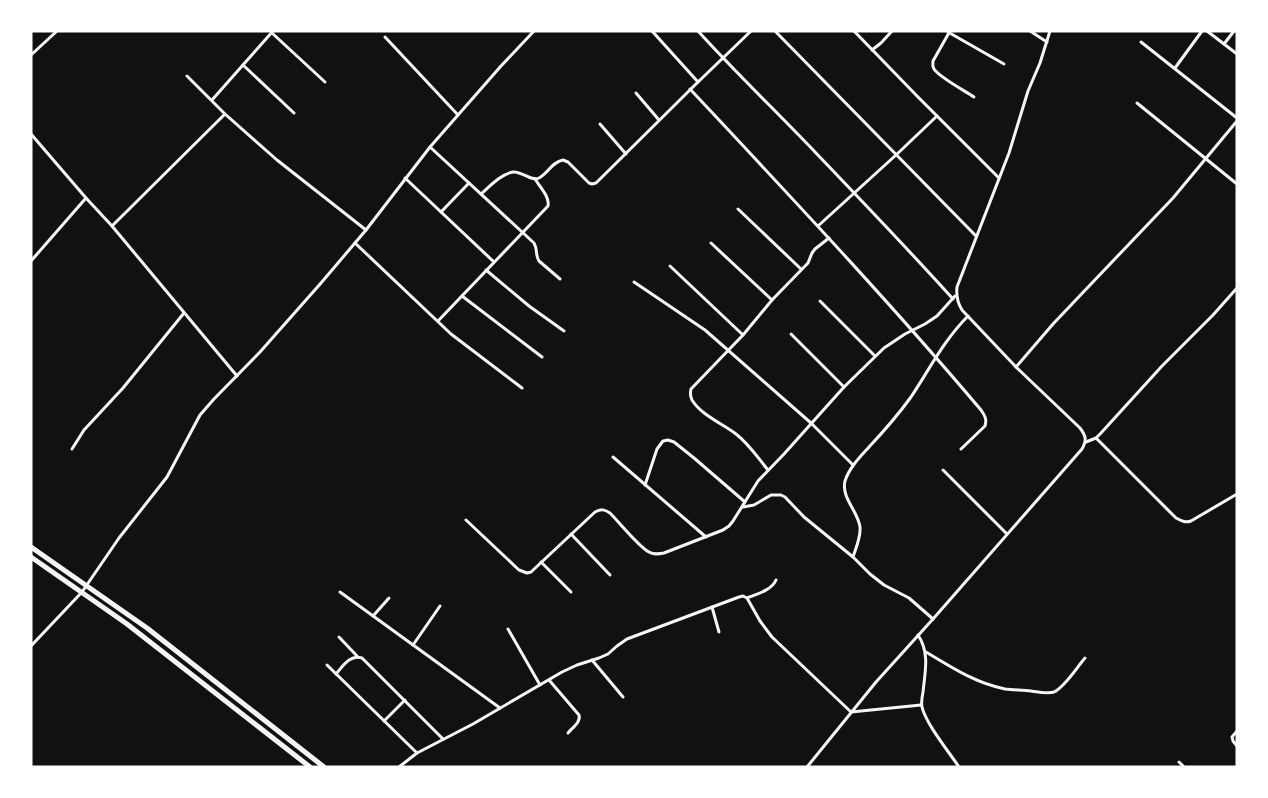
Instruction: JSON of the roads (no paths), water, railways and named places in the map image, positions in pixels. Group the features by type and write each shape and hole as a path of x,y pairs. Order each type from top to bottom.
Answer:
{"main road":[{"path":"31,547 147,628 324,767"},
{"path":"31,557 134,630 310,767"}],"street":[{"path":"31,55 57,31"},
{"path":"31,646 82,592 119,538 167,477 200,415 289,319 366,230 430,147 534,31"},
{"path":"652,31 698,82"},
{"path":"698,31 722,58 902,242 1016,367 1080,428 1086,442"},
{"path":"535,180 555,162 563,160 568,162 589,183 596,183 751,31"},
{"path":"775,31 976,236"},
{"path":"854,31 999,178"},
{"path":"872,50 882,43 892,31"},
{"path":"1030,31 1047,42"},
{"path":"466,520 523,573 531,572 600,509 605,509 610,513 641,546 648,552 655,554 664,553 729,526 758,481 844,387 875,356 895,340 937,316 954,297 1009,153 1028,90 1050,31"},
{"path":"1174,68 1202,31"},
{"path":"1207,31 1237,54"},
{"path":"1224,44 1234,31"},
{"path":"212,100 272,32 325,82"},
{"path":"974,97 941,76 934,69 933,61 949,32 1004,64"},
{"path":"385,38 458,115"},
{"path":"1016,367 1167,204 1237,119 1142,42"},
{"path":"243,66 294,113"},
{"path":"187,76 225,114 277,160 366,230"},
{"path":"690,89 829,238 936,357 986,416 985,426 961,449"},
{"path":"636,93 659,120"},
{"path":"1138,102 1237,184"},
{"path":"112,226 225,114"},
{"path":"818,226 937,116"},
{"path":"600,124 626,154"},
{"path":"31,134 112,226 237,376"},
{"path":"430,147 522,232 536,247 539,261 560,278"},
{"path":"438,321 544,211 549,202 535,180 513,172 498,179 481,194"},
{"path":"405,178 494,262"},
{"path":"441,212 469,183"},
{"path":"31,261 86,198"},
{"path":"738,209 802,269"},
{"path":"768,470 749,446 736,434 693,401 690,395 691,389 808,263 812,253 829,238"},
{"path":"355,242 465,345 522,388"},
{"path":"711,243 772,300"},
{"path":"670,266 743,335"},
{"path":"486,270 529,306 564,331"},
{"path":"634,282 705,330 811,423 853,465"},
{"path":"807,767 851,712 1082,449 1086,442 1096,438 1237,288"},
{"path":"462,296 542,357"},
{"path":"820,301 875,356"},
{"path":"72,450 84,430 123,388 184,313"},
{"path":"853,557 860,528 857,517 846,497 844,488 846,479 853,465 896,417 910,398 956,327 968,316"},
{"path":"791,334 844,387"},
{"path":"1096,438 1181,521 1191,520 1237,494"},
{"path":"646,485 657,449 663,441 668,440 674,442 694,458 745,502"},
{"path":"613,457 706,537"},
{"path":"943,470 1007,534"},
{"path":"742,507 754,505 772,495 785,497 804,517 853,557 876,579 909,598 933,619"},
{"path":"571,534 610,575"},
{"path":"541,562 571,592"},
{"path":"399,767 417,752 577,664 608,654 627,639 739,597 747,598 772,586 776,580"},
{"path":"340,592 500,708"},
{"path":"373,616 389,598"},
{"path":"747,598 772,637 851,712 921,705"},
{"path":"413,645 440,606"},
{"path":"712,607 719,632"},
{"path":"508,629 540,685"},
{"path":"918,635 926,652 927,664 921,705 925,718 959,767"},
{"path":"339,638 356,656 368,662 443,739"},
{"path":"926,652 960,673 980,682 1006,689 1051,693 1062,686 1085,658"},
{"path":"336,674 351,658 356,656"},
{"path":"592,660 623,697"},
{"path":"327,665 417,752"},
{"path":"548,680 579,715 579,721 568,733"},
{"path":"384,721 405,700"},
{"path":"1237,731 1232,737 1237,746"},
{"path":"1179,762 1184,767"}]}
